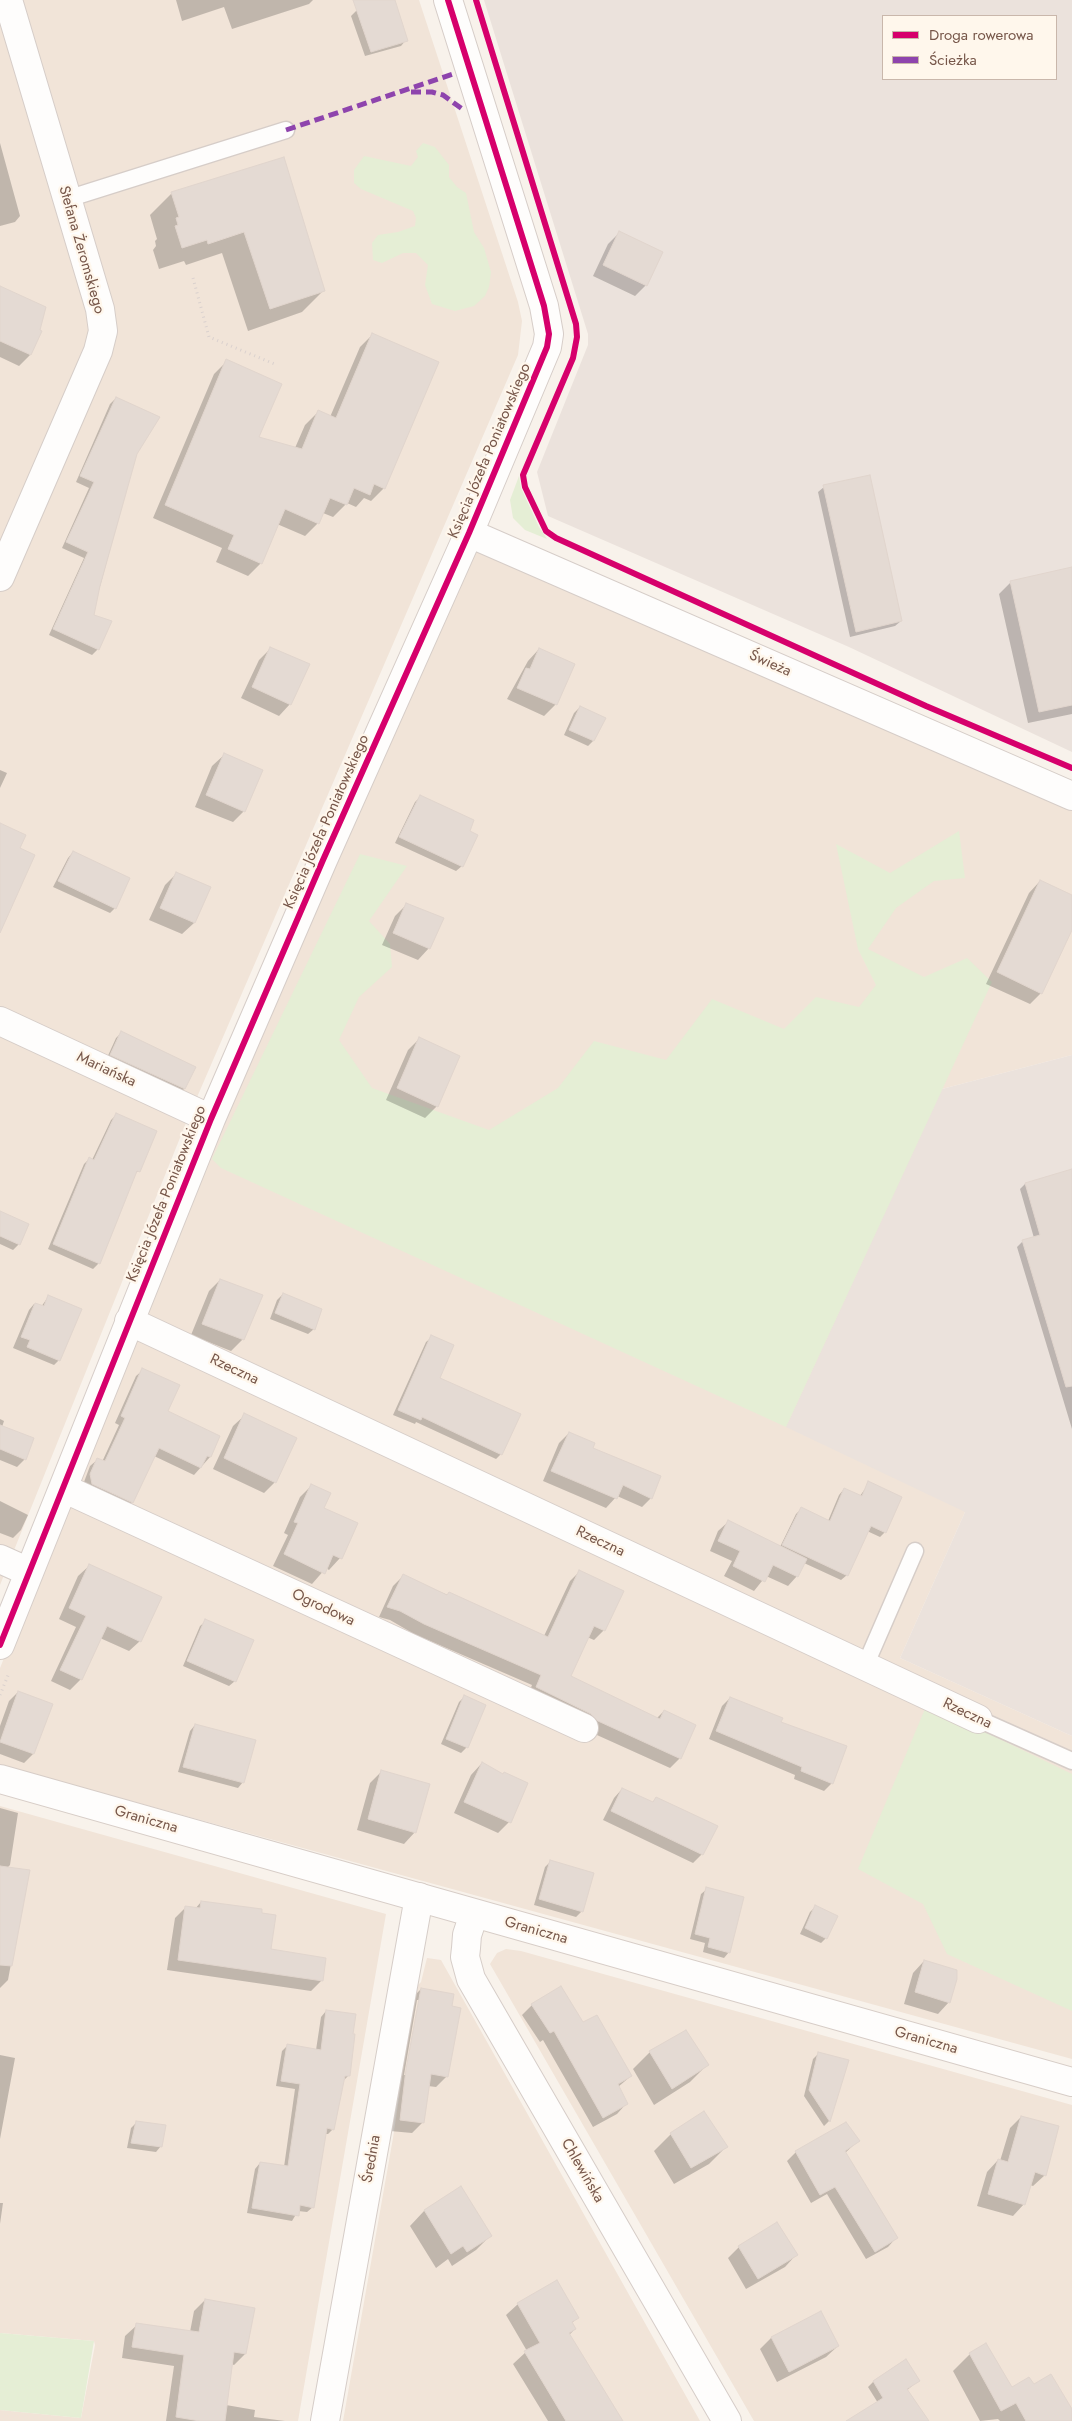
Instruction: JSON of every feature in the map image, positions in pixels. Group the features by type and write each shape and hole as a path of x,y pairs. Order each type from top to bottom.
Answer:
{"street":[{"name":"Stefana Żeromskiego","path":"0,577 103,339 100,309 8,0"},
{"name":"Księcia Józefa Poniatowskiego","path":"0,1645 211,1119 544,359 549,334 544,306 448,0"},
{"name":"Świeża","path":"469,533 1072,796"},
{"name":"Mariańska","path":"0,1022 211,1119"},
{"name":"Rzeczna","path":"129,1321 978,1720"},
{"name":"Ogrodowa","path":"63,1488 584,1728"},
{"path":"0,1559 29,1572"},
{"name":"Graniczna","path":"0,1779 1072,2082"},
{"name":"Średnia","path":"325,2421 419,1897"},
{"name":"Chlewińska","path":"474,1914 466,1948 471,1979 727,2421"}],"lane":[{"path":"67,199 286,130"},
{"path":"865,1666 915,1551"},
{"name":"Rzeczna","path":"978,1720 1072,1761"}],"path":[{"path":"193,278 210,337 277,365"}],"shaded area":[{"path":"0,0 419,0 518,302 522,321 518,355 188,1118 0,1585"},
{"path":"484,0 1072,0 1072,752 849,647 548,516 537,472 588,345 588,334"},
{"path":"473,544 1072,804 1072,1055 942,1089 965,1512 900,1658 1072,1736 1072,2059 0,1765 0,1668 219,1126"},
{"path":"1072,1055 1072,1736 900,1658 965,1512 786,1427 942,1089"},
{"path":"0,1806 386,1914 298,2421 0,2421 0,2410 81,2418 95,2345 94,2341 0,2333"},
{"path":"506,1949 521,1951 1072,2105 1072,2421 754,2421 490,1964 497,1953"},
{"path":"427,1958 441,1960 700,2421 343,2421 393,2138 404,2063 400,2061 414,1989 421,1982"}],"green space":[{"path":"423,143 435,147 449,165 449,177 457,187 466,193 474,232 484,248 491,272 489,287 485,296 474,306 455,311 432,304 425,285 428,265 416,253 403,253 382,263 373,260 372,243 378,235 398,232 415,226 416,218 413,211 361,189 354,183 354,170 364,156 411,166 418,157 416,151"},
{"path":"519,476 521,488 539,527 547,539 525,530 513,518 510,500"},
{"path":"959,831 965,878 934,881 896,908 868,949 924,977 967,958 992,982 786,1427 221,1168 212,1159 360,854 407,866 369,921 390,944 392,967 359,997 339,1040 372,1088 489,1130 558,1088 594,1041 666,1060 712,999 784,1029 816,997 859,1007 876,985 858,949 836,844 890,873"},
{"path":"927,1704 1072,1774 1072,2011 947,1954 923,1904 858,1869"},
{"path":"0,2333 94,2341 81,2418 0,2410"}],"building":[{"path":"353,0 395,0 408,41 371,52"},
{"path":"284,157 325,291 270,309 244,232 208,244 207,240 182,248 175,226 178,225 176,218 179,217 171,192"},
{"path":"619,231 663,252 647,286 603,265"},
{"path":"0,286 46,307 40,330 42,331 31,355 0,341"},
{"path":"372,333 439,362 385,489 374,484 370,495 354,488 347,505 330,498 319,524 285,509 262,564 228,549 234,535 165,505 226,359 282,384 259,437 302,449 318,410 336,418"},
{"path":"116,397 160,417 137,454 100,586 94,615 112,621 99,650 53,629 88,552 66,542 94,482 80,476"},
{"path":"870,475 902,621 856,632 823,485"},
{"path":"1072,567 1072,705 1039,712 1010,581"},
{"path":"270,647 310,664 291,705 252,687"},
{"path":"539,648 575,664 557,705 517,688 526,668 530,669"},
{"path":"580,706 606,718 594,741 569,730"},
{"path":"224,753 263,770 245,812 206,795"},
{"path":"420,795 474,820 470,831 478,835 463,867 399,837"},
{"path":"0,823 26,835 20,848 35,855 0,933"},
{"path":"73,851 130,878 116,909 58,881"},
{"path":"176,872 211,887 195,923 160,908"},
{"path":"1040,880 1072,895 1072,930 1042,994 997,972"},
{"path":"406,903 444,918 430,949 393,933"},
{"path":"121,1031 196,1067 185,1089 110,1055"},
{"path":"419,1037 460,1056 438,1107 397,1088"},
{"path":"116,1113 157,1131 140,1172 137,1171 100,1264 53,1244 89,1157 94,1160"},
{"path":"1072,1169 1072,1386 1066,1387 1022,1240 1040,1235 1025,1183"},
{"path":"0,1211 29,1224 20,1245 0,1236"},
{"path":"220,1279 263,1295 244,1340 202,1324"},
{"path":"283,1293 322,1309 315,1330 275,1313"},
{"path":"48,1295 82,1309 60,1361 27,1347 30,1340 21,1337 35,1303 44,1306"},
{"path":"431,1335 454,1345 440,1378 521,1414 502,1455 422,1417 421,1420 398,1410"},
{"path":"142,1368 180,1385 168,1411 220,1436 211,1457 207,1456 201,1468 159,1448 133,1503 92,1484 90,1474 97,1458 105,1461 125,1418 121,1416"},
{"path":"244,1413 297,1438 276,1483 224,1458"},
{"path":"0,1425 34,1438 26,1460 0,1449"},
{"path":"569,1432 595,1443 593,1448 661,1476 652,1499 623,1485 617,1499 551,1471"},
{"path":"868,1481 902,1497 886,1533 871,1526 848,1576 782,1545 801,1507 830,1521 844,1488 862,1496"},
{"path":"311,1484 331,1493 324,1508 358,1523 342,1559 333,1555 325,1574 284,1554 298,1523 294,1522"},
{"path":"728,1520 807,1559 798,1577 773,1565 765,1582 733,1566 740,1551 718,1541"},
{"path":"89,1564 162,1597 141,1642 107,1626 82,1680 60,1670 86,1616 69,1608"},
{"path":"579,1570 624,1591 605,1631 594,1626 571,1676 660,1719 664,1710 696,1725 681,1759 598,1721 591,1714 536,1687 541,1675 424,1624 400,1611 387,1607 403,1574 447,1595 449,1592 548,1637"},
{"path":"205,1619 254,1640 236,1682 187,1661"},
{"path":"18,1691 53,1704 34,1754 0,1742"},
{"path":"464,1695 486,1705 468,1748 446,1739"},
{"path":"730,1697 783,1718 781,1722 847,1746 833,1784 801,1771 802,1767 716,1731"},
{"path":"195,1724 256,1740 244,1783 183,1767"},
{"path":"482,1762 503,1774 504,1772 528,1783 511,1823 464,1802"},
{"path":"381,1770 430,1784 416,1833 368,1819"},
{"path":"622,1788 653,1802 656,1797 718,1826 703,1855 611,1811"},
{"path":"550,1860 594,1873 583,1912 539,1899"},
{"path":"0,1866 30,1870 12,1966 0,1965"},
{"path":"706,1887 744,1897 730,1953 708,1947 710,1938 695,1934"},
{"path":"201,1901 262,1909 262,1913 276,1915 271,1949 326,1958 323,1981 178,1960 185,1906 200,1908"},
{"path":"815,1905 838,1916 827,1939 805,1928"},
{"path":"924,1960 957,1970 957,1979 950,2003 915,1992"},
{"path":"561,1986 583,2022 597,2015 632,2076 618,2084 628,2104 603,2118 554,2031 550,2033 531,2004"},
{"path":"421,1988 454,1994 452,2006 461,2008 448,2077 431,2074 424,2123 400,2120 406,2069"},
{"path":"326,2010 356,2014 353,2034 355,2034 350,2076 345,2076 334,2130 327,2128 314,2208 300,2205 299,2216 252,2208 260,2162 288,2166 300,2084 281,2081 287,2044 321,2050"},
{"path":"686,2030 709,2065 672,2089 649,2051"},
{"path":"818,2052 849,2060 830,2122 809,2090"},
{"path":"704,2111 728,2147 691,2168 670,2133"},
{"path":"1021,2116 1059,2126 1046,2176 1035,2172 1025,2205 988,2194 998,2159 1008,2162"},
{"path":"136,2121 166,2125 162,2147 131,2143"},
{"path":"846,2122 860,2141 845,2151 898,2238 875,2252 835,2187 820,2195 795,2151"},
{"path":"461,2186 492,2236 467,2252 463,2246 451,2254 424,2210"},
{"path":"777,2222 798,2255 758,2279 738,2246"},
{"path":"557,2280 579,2318 572,2322 576,2329 569,2333 623,2421 566,2421 524,2351 540,2343 517,2303"},
{"path":"205,2299 255,2308 246,2354 234,2352 225,2421 200,2421 176,2417 184,2355 132,2347 136,2323 199,2332"},
{"path":"821,2311 839,2346 789,2372 771,2337"},
{"path":"986,2343 1012,2387 1029,2377 1034,2384 1051,2374 1072,2409 1072,2421 1026,2421 1016,2403 1001,2411 969,2353"},
{"path":"906,2359 920,2381 907,2389 929,2421 846,2421 883,2398 873,2381"}],"marked path":[{"path":"286,130 453,74"},
{"path":"411,92 432,92 443,95 465,111"}],"cycle path":[{"path":"0,1645 211,1119 323,860 469,533 547,347 549,334 544,306 448,0"},
{"path":"476,0 576,324 577,337 573,358 523,475 525,487 546,531 556,538 926,706 1072,768"}]}
